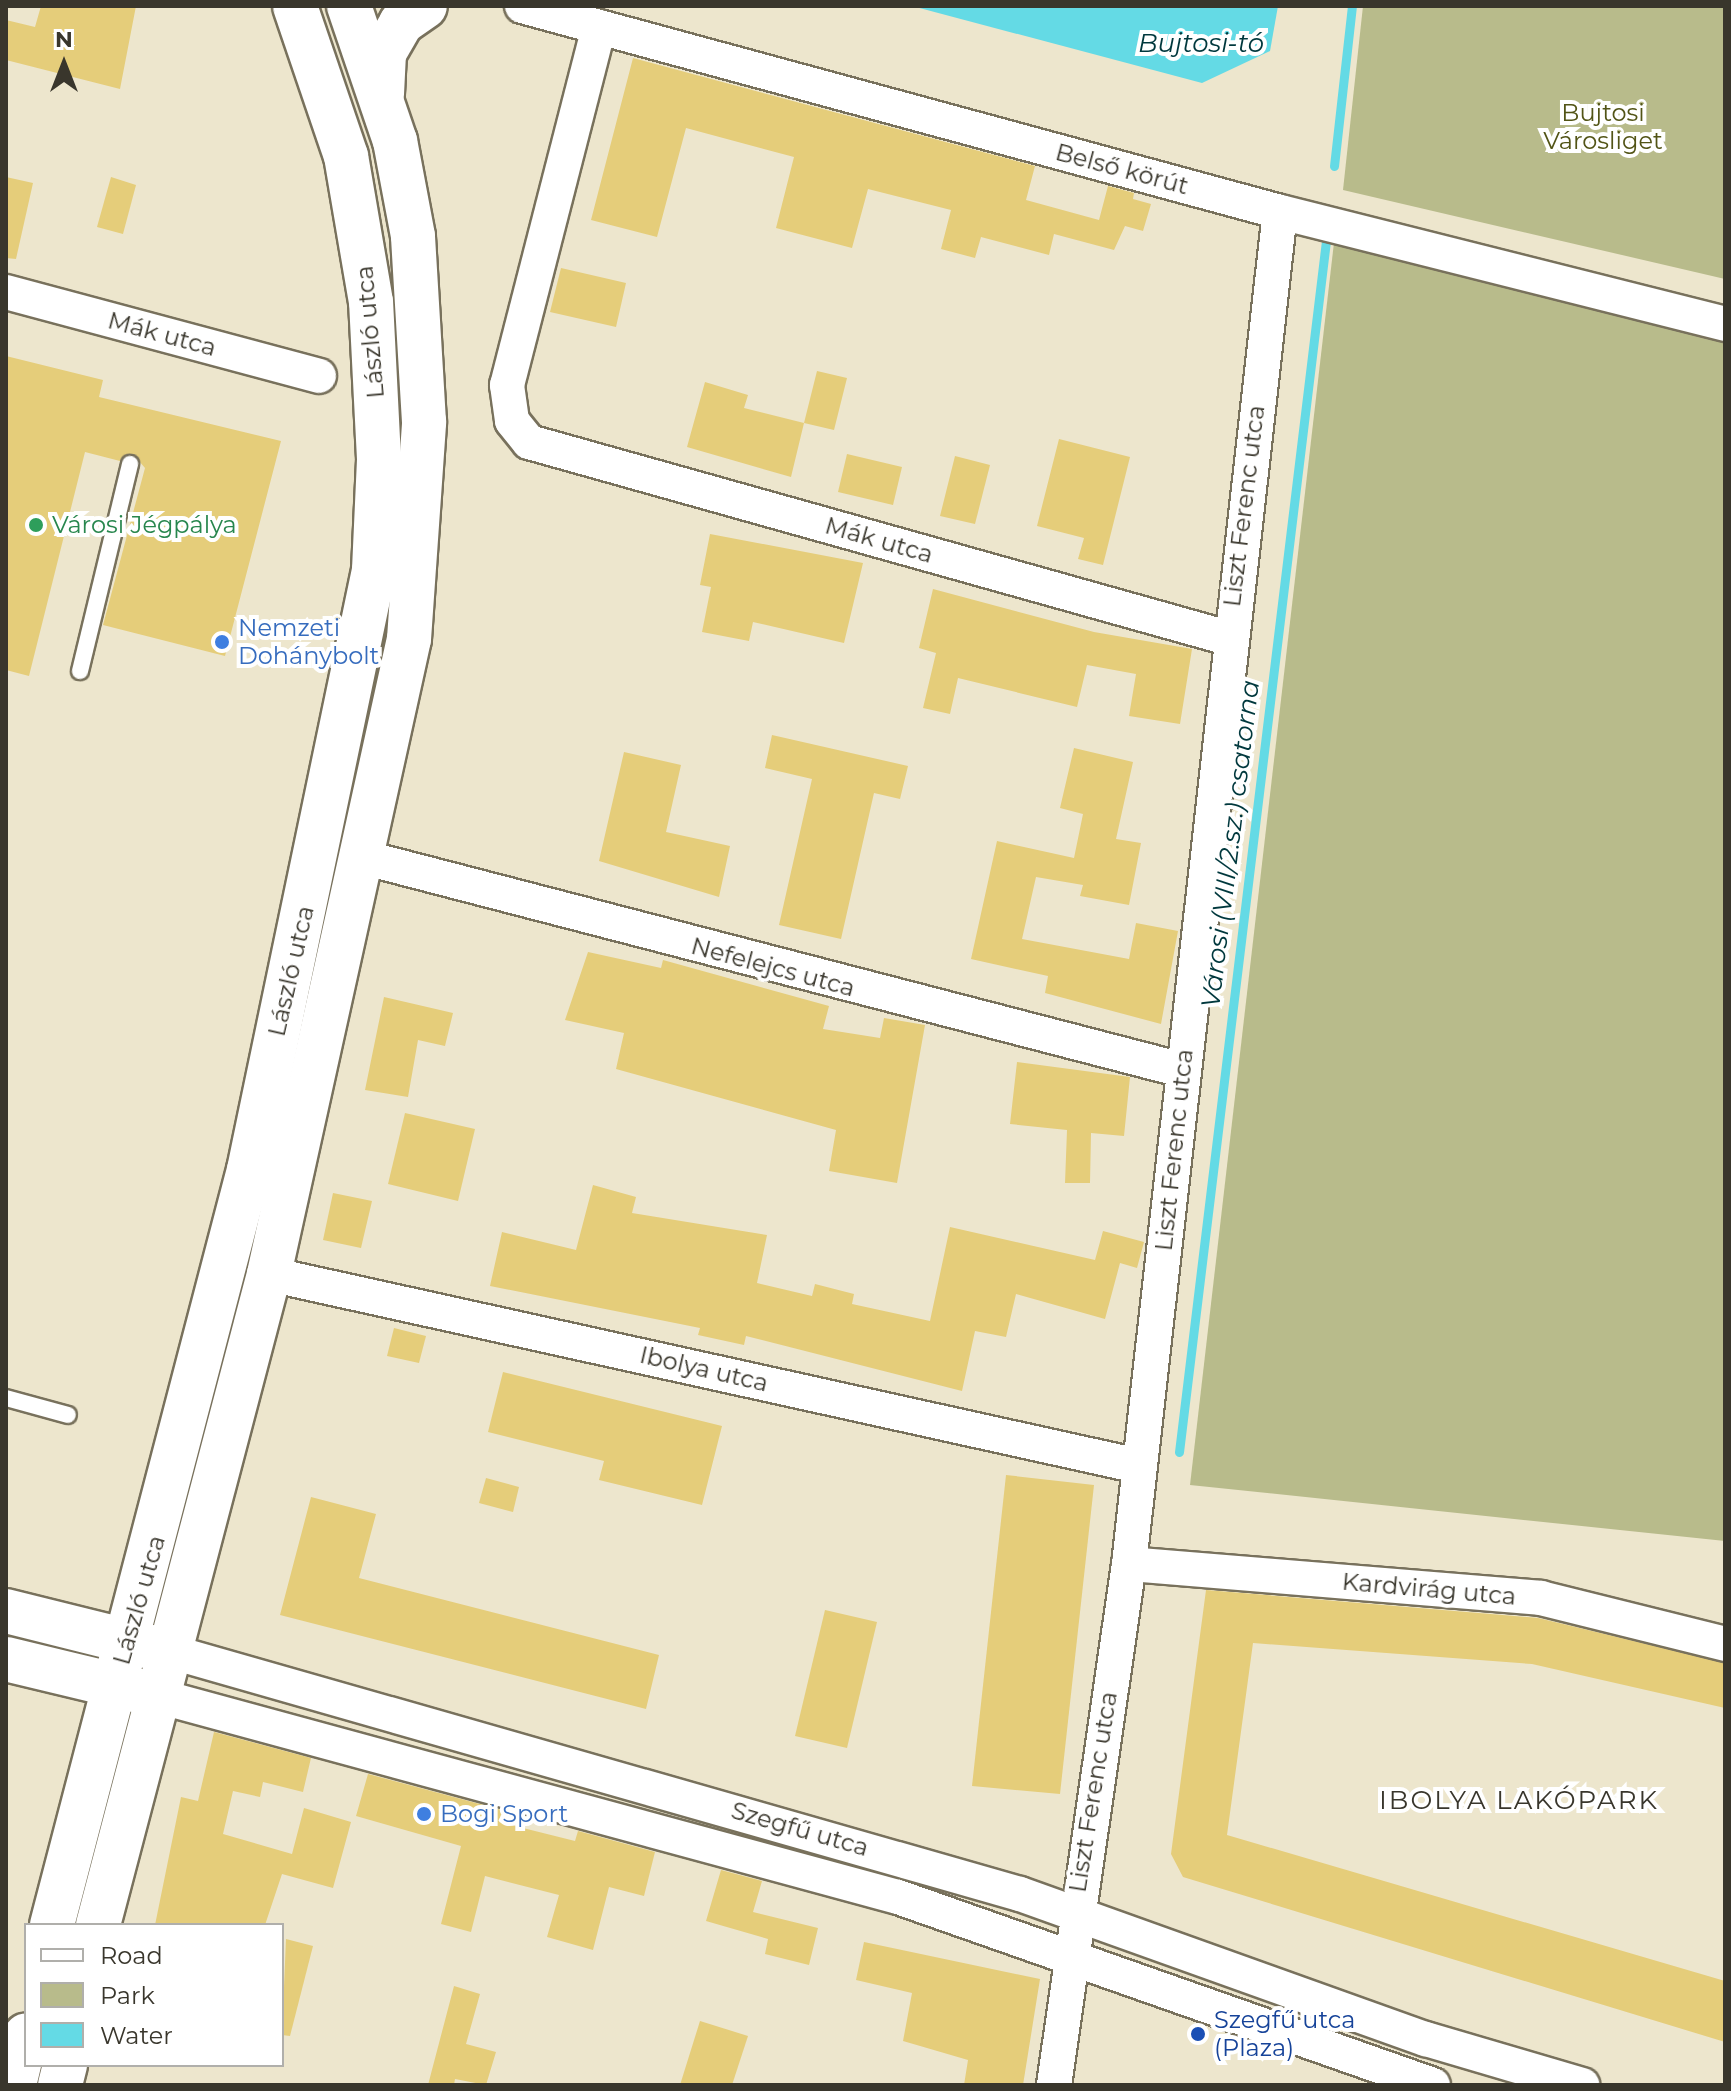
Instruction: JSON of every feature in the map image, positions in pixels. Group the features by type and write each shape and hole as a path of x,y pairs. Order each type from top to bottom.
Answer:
{"main road":[{"name":"László utca","path":"53,1923 249,1170 374,570 379,459 371,302 346,156 295,6"},
{"name":"László utca","path":"99,1923 269,1274 366,858 409,639 424,422 413,236 382,96 349,6"},
{"path":"382,96 384,53 401,23 425,6"},
{"name":"Szegfű utca","path":"6,1611 172,1652"},
{"name":"Szegfű utca","path":"6,1659 158,1696"},
{"path":"14,2085 24,2043"}],"street":[{"name":"Belső körút","path":"522,6 1280,212 1725,324"},
{"name":"Mák utca","path":"599,27 507,385 512,421 529,442 1228,638"},
{"name":"Liszt Ferenc utca","path":"1054,2085 1074,1911 1129,1564 1228,638 1280,212"},
{"name":"Mák utca","path":"6,292 319,376"},
{"name":"Nefelejcs utca","path":"366,858 1182,1070"},
{"name":"Ibolya utca","path":"269,1274 1139,1466"},
{"name":"Kardvirág utca","path":"1129,1564 1541,1598 1725,1644"},
{"name":"Szegfű utca","path":"172,1652 1074,1911 1426,2039 1582,2085"},
{"name":"Szegfű utca","path":"158,1696 898,1897 1071,1955 1433,2085"}],"lane":[{"path":"80,671 130,464"},
{"path":"6,1398 68,1415"}],"green space":[{"name":"Bujtosi Városliget","path":"1363,6 1725,6 1725,279 1343,190"},
{"path":"1335,234 1725,333 1725,1541 1190,1485"}],"water":[{"name":"Bujtosi-tó","path":"912,6 1278,6 1270,51 1202,83"}],"building":[{"path":"41,6 136,6 120,89 6,60 6,20 35,27"},
{"path":"633,58 1035,166 1026,200 1099,220 1108,186 1134,193 1133,199 1151,204 1143,231 1125,226 1114,250 1054,234 1049,255 981,237 975,258 941,249 951,210 868,189 852,248 776,228 794,157 686,128 657,237 591,220"},
{"path":"6,177 33,183 16,259 6,258"},
{"path":"111,177 136,185 123,234 97,227"},
{"path":"561,268 626,283 616,327 550,312"},
{"path":"6,356 103,380 99,397 281,441 225,656 103,625 145,468 133,454 120,461 85,452 29,676 6,670"},
{"path":"817,371 847,378 834,430 804,423"},
{"path":"705,382 748,395 744,408 804,423 791,477 687,447"},
{"path":"1059,439 1130,457 1103,565 1078,559 1084,538 1037,526"},
{"path":"847,454 902,467 893,505 838,492"},
{"path":"955,456 990,465 975,524 940,516"},
{"path":"710,534 863,563 844,643 753,622 749,641 702,632 711,587 700,585"},
{"path":"933,589 1094,632 1192,649 1180,724 1129,716 1136,674 1087,665 1077,707 958,678 950,714 923,708 936,653 919,648"},
{"path":"772,735 908,766 900,799 874,793 841,939 779,925 812,779 765,768"},
{"path":"1074,748 1133,762 1116,839 1141,843 1129,905 1080,896 1083,885 1036,877 1022,939 1129,959 1136,923 1178,931 1161,1024 1045,993 1048,976 971,959 997,841 1074,858 1083,814 1060,808"},
{"path":"624,752 681,765 666,832 730,846 719,897 599,861"},
{"path":"588,952 661,968 663,960 829,1006 823,1029 880,1038 884,1018 925,1025 897,1183 829,1171 836,1130 616,1069 624,1033 565,1020"},
{"path":"384,997 453,1013 445,1046 418,1040 408,1097 365,1090"},
{"path":"1017,1062 1130,1077 1124,1136 1091,1133 1090,1183 1065,1183 1067,1130 1010,1124"},
{"path":"405,1113 475,1129 458,1201 388,1184"},
{"path":"593,1185 636,1197 632,1213 767,1235 757,1283 812,1296 815,1284 854,1294 852,1304 930,1321 950,1227 1095,1260 1103,1231 1144,1242 1137,1268 1120,1263 1105,1319 1016,1294 1006,1337 975,1331 962,1391 746,1336 744,1345 698,1335 700,1328 490,1286 502,1232 576,1250"},
{"path":"333,1193 372,1201 361,1248 323,1240"},
{"path":"394,1328 426,1336 419,1363 387,1356"},
{"path":"503,1372 722,1426 702,1505 599,1480 604,1461 488,1432"},
{"path":"1006,1475 1094,1485 1060,1794 972,1786"},
{"path":"486,1478 519,1487 513,1512 479,1503"},
{"path":"311,1497 376,1514 359,1578 659,1655 646,1709 280,1615"},
{"path":"1206,1590 1538,1618 1725,1663 1725,1708 1532,1664 1253,1643 1227,1835 1725,1981 1725,2042 1183,1877 1171,1854"},
{"path":"825,1610 877,1622 847,1748 795,1736"},
{"path":"214,1732 311,1758 303,1792 263,1782 260,1797 233,1791 223,1834 292,1854 304,1808 351,1822 333,1888 282,1874 266,1923 155,1923 181,1797 198,1801"},
{"path":"368,1774 502,1810 499,1822 575,1841 578,1831 655,1852 644,1896 609,1887 593,1950 547,1937 559,1895 485,1876 471,1932 441,1924 461,1846 356,1816"},
{"path":"721,1870 762,1881 753,1912 818,1928 809,1965 765,1954 768,1939 706,1921"},
{"path":"286,1939 313,1946 290,2036 284,2035"},
{"path":"864,1942 1040,1979 1023,2085 964,2085 968,2060 903,2041 912,1993 856,1980"},
{"path":"454,1986 480,1994 466,2044 496,2052 486,2085 455,2079 454,2085 428,2085"},
{"path":"700,2021 748,2036 732,2085 680,2085"}],"waterway":[{"path":"1334,166 1352,6"},
{"name":"Városi (VIII/2.sz.) csatorna","path":"1179,1452 1326,240"}],"place":[{"name":"Városi Jégpálya","path":"36,525"},
{"name":"Nemzeti Dohánybolt","path":"222,642"},
{"name":"Bogi Sport","path":"424,1814"},
{"name":"Szegfű utca (Plaza)","path":"1198,2034"}],"district":[{"name":"IBOLYA LAKÓPARK","path":"1519,1801"}]}
